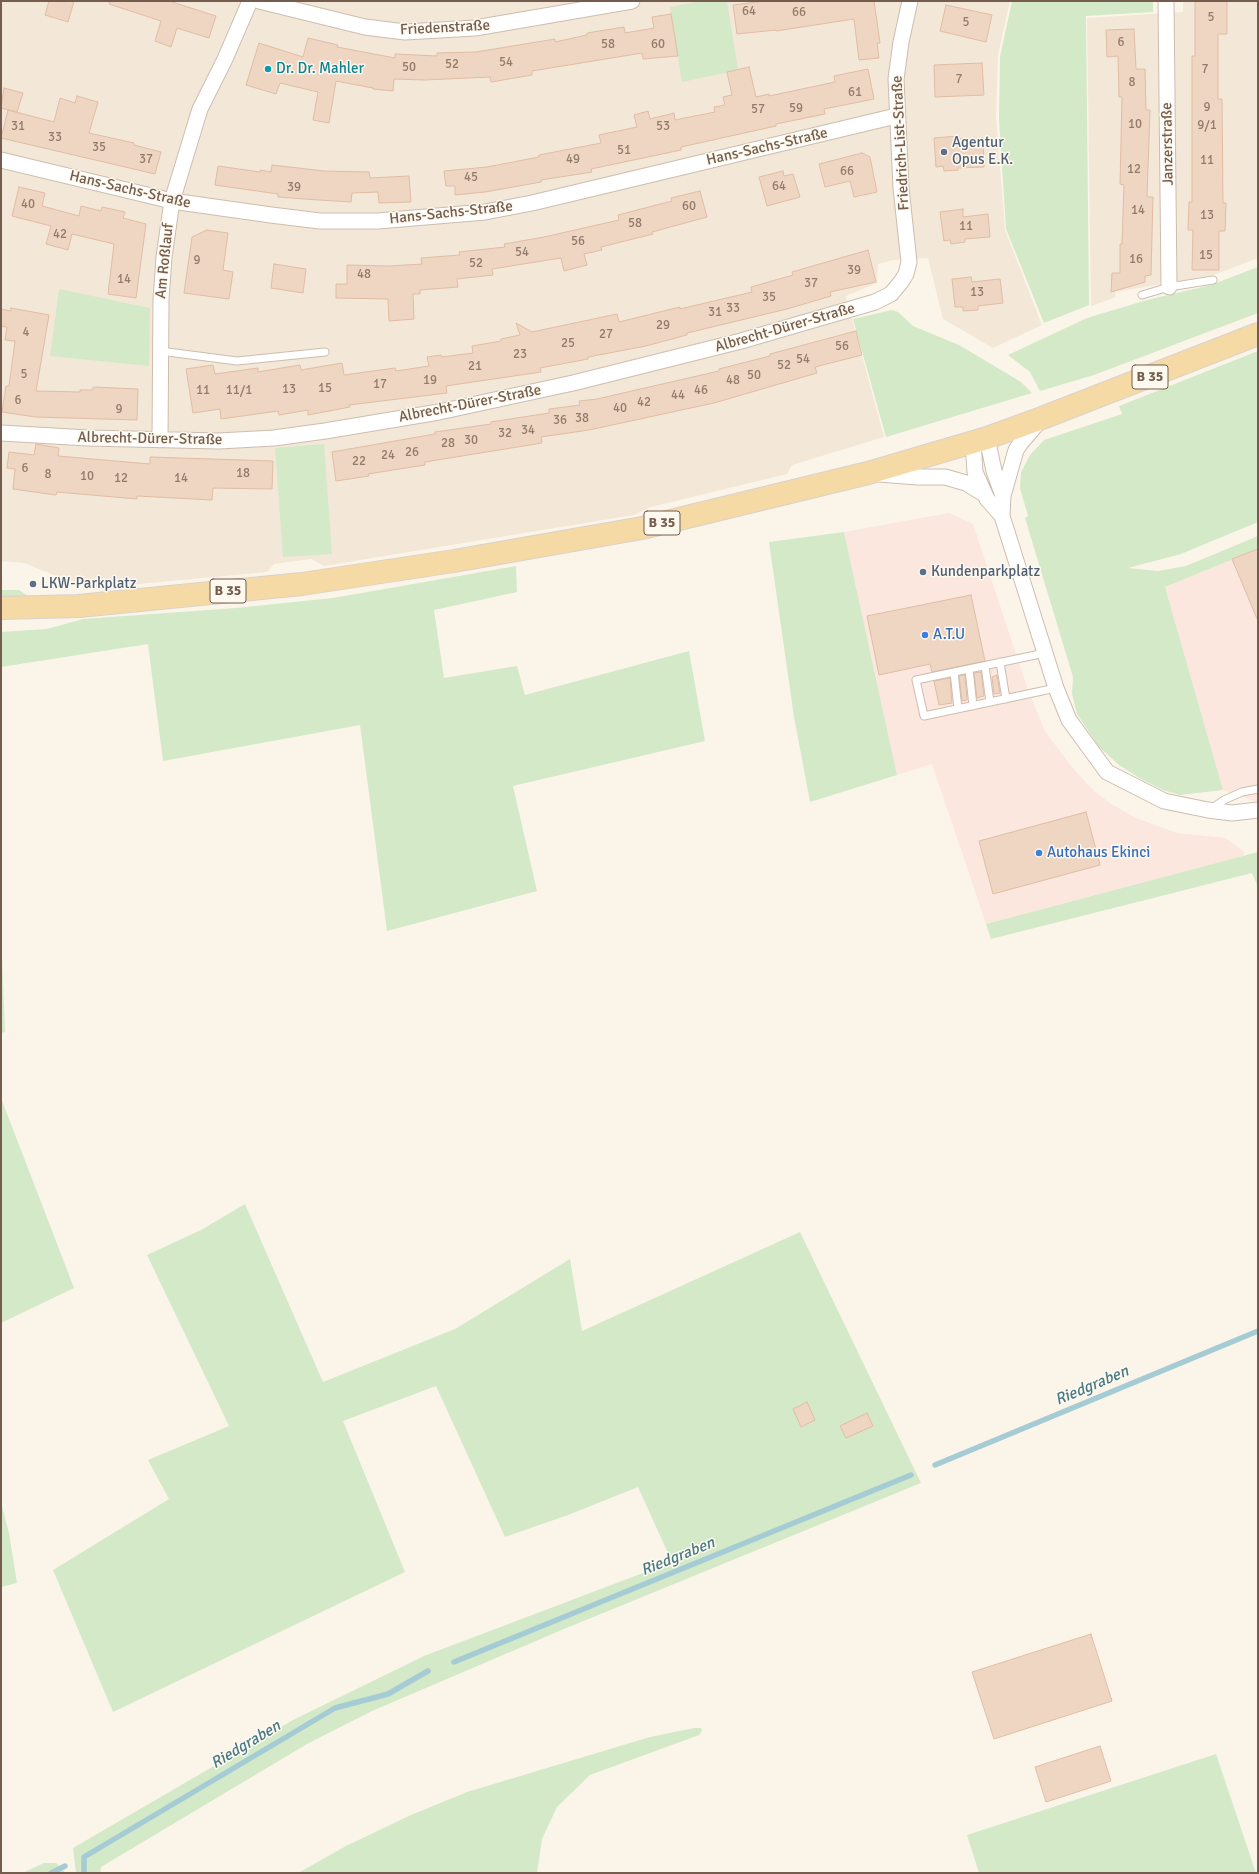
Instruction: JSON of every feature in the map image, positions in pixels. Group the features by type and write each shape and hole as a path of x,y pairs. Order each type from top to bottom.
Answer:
{"main road":[{"name":"B 35","path":"1,608 80,606 302,584 438,563 642,528 868,473 980,440 1040,421 1258,334"}],"street":[{"name":"Am Roßlauf","path":"160,440 161,299 164,257 172,201 200,108 225,59 250,1"},
{"name":"Friedenstraße","path":"259,1 365,27 405,32 475,28 632,1"},
{"name":"Friedrich-List-Straße","path":"909,262 900,188 896,116 896,79 901,42 910,1"},
{"name":"Janzerstraße","path":"1166,1 1170,287"},
{"name":"Hans-Sachs-Straße","path":"1,160 172,201 271,216 320,221 378,221 485,212 532,203 896,116"},
{"name":"Albrecht-Dürer-Straße","path":"1,433 219,441 274,438 325,431 446,410 573,383 741,341 875,302 891,294 902,282 909,262"},
{"path":"1040,421 1016,450 1003,496 1002,516 1056,688 1069,720 1107,772 1164,801 1208,810 1232,812 1258,810"},
{"path":"980,440 1003,496"},
{"path":"980,440 975,472 984,494 1002,516"},
{"path":"868,473 917,477 945,477 966,483 984,494"}],"lane":[{"path":"1142,295 1170,287 1213,280"},
{"path":"160,350 237,361 325,352"},
{"path":"1045,653 916,680 924,716 1056,688"},
{"path":"1000,662 1006,699"},
{"path":"985,666 990,702"},
{"path":"969,669 974,706"},
{"path":"954,672 958,709"},
{"path":"1208,810 1224,800 1242,792 1258,789"}],"shaded area":[{"path":"1,1 1010,1 998,55 996,116 1005,230 1042,325 993,348 943,319 928,258 893,260 878,264 877,283 846,296 884,437 792,465 787,474 651,507 634,515 324,566 311,559 274,564 267,572 96,588 56,576 24,563 1,561"},
{"path":"1183,1 1258,1 1258,258 1214,275 1115,292 1116,297 1091,306 1087,18 1183,12"},
{"path":"949,513 973,524 1028,690 1045,731 1071,766 1092,789 1111,804 1136,818 1177,833 1226,838 1244,852 1243,856 986,924 932,764 897,775 844,532"},
{"path":"1258,549 1258,802 1223,790 1165,587"}],"green space":[{"path":"702,1 727,1 738,70 682,82 670,7"},
{"path":"1012,1 1153,1 1153,12 1086,16 1089,305 1044,323 1006,229 999,119 1000,57"},
{"path":"1258,267 1258,313 1094,375 1040,391 1030,372 1008,355 1087,318 1147,300 1211,285"},
{"path":"59,289 150,308 149,366 50,356"},
{"path":"892,310 898,312 913,326 959,345 986,361 1021,382 1032,393 886,437 853,319"},
{"path":"1258,351 1258,522 1181,554 1128,568 1158,571 1186,566 1258,536 1258,549 1165,587 1223,790 1180,795 1163,790 1141,779 1119,765 1099,747 1077,714 1072,694 1073,677 1025,518 1028,516 1020,488 1021,472 1030,455 1044,440 1122,414 1119,406"},
{"path":"324,444 332,554 283,557 275,448"},
{"path":"844,532 897,775 810,802 794,717 769,542"},
{"path":"516,566 517,592 434,610 444,678 517,666 525,695 689,651 705,741 513,786 537,891 387,931 360,725 163,761 148,644 1,667 1,632 47,629 83,619 236,608 333,598"},
{"path":"1,590 19,590 29,597 1,598"},
{"path":"1258,852 1258,887 1252,873 991,939 986,924"},
{"path":"1,929 5,1032 1,1033"},
{"path":"1,1098 74,1288 1,1323"},
{"path":"245,1204 323,1382 455,1329 570,1259 582,1331 800,1232 921,1483 564,1629 372,1711 307,1744 101,1867 100,1873 76,1873 73,1848 293,1720 424,1656 672,1562 638,1487 568,1515 505,1537 436,1386 343,1421 405,1572 113,1712 53,1570 169,1499 148,1460 229,1426 147,1255 201,1230"},
{"path":"1,1502 9,1533 17,1583 1,1587"},
{"path":"694,1728 701,1728 702,1731 699,1735 590,1775 557,1807 542,1839 537,1873 298,1873 346,1846 411,1815 467,1792 650,1737"},
{"path":"1216,1754 1256,1873 979,1873 967,1835"},
{"path":"44,1863 56,1863 66,1873 22,1873"}],"building":[{"path":"49,1 74,1 68,22 45,15"},
{"path":"110,1 169,1 216,16 209,38 177,28 171,47 155,41 161,21 109,4"},
{"path":"765,1 874,1 880,43 877,43 879,58 859,60 854,19 776,31 737,34 733,5"},
{"path":"1195,1 1227,1 1227,34 1218,34 1218,99 1222,99 1223,203 1226,203 1225,231 1219,231 1219,270 1192,270 1193,230 1188,230 1189,202 1192,202 1192,56 1195,56"},
{"path":"946,5 992,15 986,42 940,31"},
{"path":"671,14 678,56 643,59 642,53 532,71 532,75 491,82 490,77 424,80 394,79 393,91 373,89 336,81 329,123 313,120 318,92 280,83 276,94 246,85 259,43 303,57 308,38 338,45 337,47 395,58 395,54 437,56 437,53 476,52 555,39 555,42 587,35 587,33 624,27 625,33 654,28 652,17"},
{"path":"1134,29 1136,69 1145,69 1146,110 1150,110 1147,197 1153,197 1151,275 1145,276 1145,282 1111,292 1112,273 1120,273 1120,244 1122,244 1124,185 1120,184 1122,97 1119,97 1118,56 1107,57 1106,30"},
{"path":"982,63 984,95 935,97 934,65"},
{"path":"749,67 756,97 769,94 769,96 835,82 834,76 868,69 874,99 824,109 825,114 681,147 681,150 591,169 592,172 541,180 541,182 485,192 455,195 455,186 446,186 444,171 487,167 601,143 599,135 637,127 634,115 648,111 650,119 674,113 675,120 715,112 714,107 725,105 723,97 732,95 727,72"},
{"path":"4,88 23,93 17,112 1,108"},
{"path":"77,96 98,102 89,133 134,143 134,145 161,152 155,174 1,138 8,110 54,122 60,98 75,103"},
{"path":"959,136 959,139 983,138 984,167 958,168 958,170 944,171 943,166 936,167 934,138"},
{"path":"862,153 870,157 877,192 854,197 850,181 825,187 819,164"},
{"path":"272,165 324,171 369,172 370,178 409,176 411,202 379,203 378,192 352,193 351,202 278,197 278,194 215,185 218,166 260,172 260,170 271,172"},
{"path":"783,171 784,176 793,174 800,197 767,206 759,177"},
{"path":"19,187 45,193 42,206 79,216 81,206 101,211 102,207 125,212 123,218 146,224 136,298 108,294 114,244 72,234 68,250 46,244 51,226 12,216"},
{"path":"700,191 707,217 652,232 653,234 601,247 602,250 584,254 587,265 564,271 561,258 492,269 493,275 457,279 458,287 420,290 420,294 413,294 414,319 389,321 388,299 336,298 336,284 347,284 347,265 389,266 422,264 421,258 460,255 459,252 505,247 504,244 544,237 619,220 618,215 672,201 671,198"},
{"path":"963,209 963,217 988,214 990,237 965,239 965,242 951,244 950,240 944,241 940,212"},
{"path":"207,230 228,233 223,270 233,272 229,299 184,293 192,237"},
{"path":"868,250 876,282 830,292 831,296 787,309 687,333 687,335 646,346 540,368 541,372 446,386 447,393 349,405 350,407 308,415 308,410 279,415 278,411 221,419 220,409 193,413 186,369 213,365 215,374 258,368 258,372 300,365 301,370 342,363 344,375 395,368 396,371 429,366 427,357 441,355 442,357 473,353 472,346 501,341 501,339 520,335 516,323 532,332 617,314 619,322 680,307 680,309 752,292 751,287 793,275 792,272"},
{"path":"274,264 306,269 303,293 271,288"},
{"path":"971,277 972,282 1000,279 1003,303 978,306 978,310 963,311 963,307 955,307 952,279"},
{"path":"11,308 49,315 36,391 80,392 80,390 93,390 93,387 138,389 137,420 35,417 2,412 6,386 9,386 15,341 5,340 7,327 1,326 1,309 11,311"},
{"path":"856,331 862,355 815,367 817,373 714,403 589,430 541,437 542,443 425,462 425,465 368,474 369,476 336,481 332,452 435,434 435,432 491,424 491,422 549,413 549,409 580,405 579,401 597,399 719,371 719,369 770,356 770,354"},
{"path":"36,444 59,448 58,456 150,464 150,457 273,461 272,489 213,488 212,500 137,496 137,499 57,492 56,495 13,489 15,469 7,468 9,452 34,455"},
{"path":"1258,549 1258,621 1232,559"},
{"name":"A.T.U","path":"971,595 985,661 932,672 930,664 879,675 867,616"},
{"path":"981,672 984,696 977,698 974,673"},
{"path":"965,675 967,700 962,701 959,676"},
{"path":"997,675 1000,693 994,694 992,677"},
{"path":"950,678 952,703 939,705 934,681"},
{"name":"Autohaus Ekinci","path":"1086,812 1100,865 993,894 979,841"},
{"path":"807,1402 815,1420 801,1427 793,1409"},
{"path":"867,1413 873,1426 846,1438 840,1426"},
{"path":"1091,1634 1112,1701 994,1739 972,1672"},
{"path":"1100,1746 1111,1781 1046,1802 1035,1767"}],"waterway":[{"name":"Riedgraben","path":"935,1465 1258,1331"},
{"name":"Riedgraben","path":"454,1662 911,1475"},
{"name":"Riedgraben","path":"84,1873 84,1857 335,1708 388,1694 428,1671"},
{"name":"Riedgraben","path":"51,1873 65,1866"}],"place":[{"name":"Dr. Dr. Mahler","path":"268,69"},
{"name":"Agentur Opus E.K.","path":"944,152"},
{"name":"Kundenparkplatz","path":"923,572"},
{"name":"LKW-Parkplatz","path":"33,584"},
{"name":"A.T.U","path":"925,635"},
{"name":"Autohaus Ekinci","path":"1039,853"}]}
